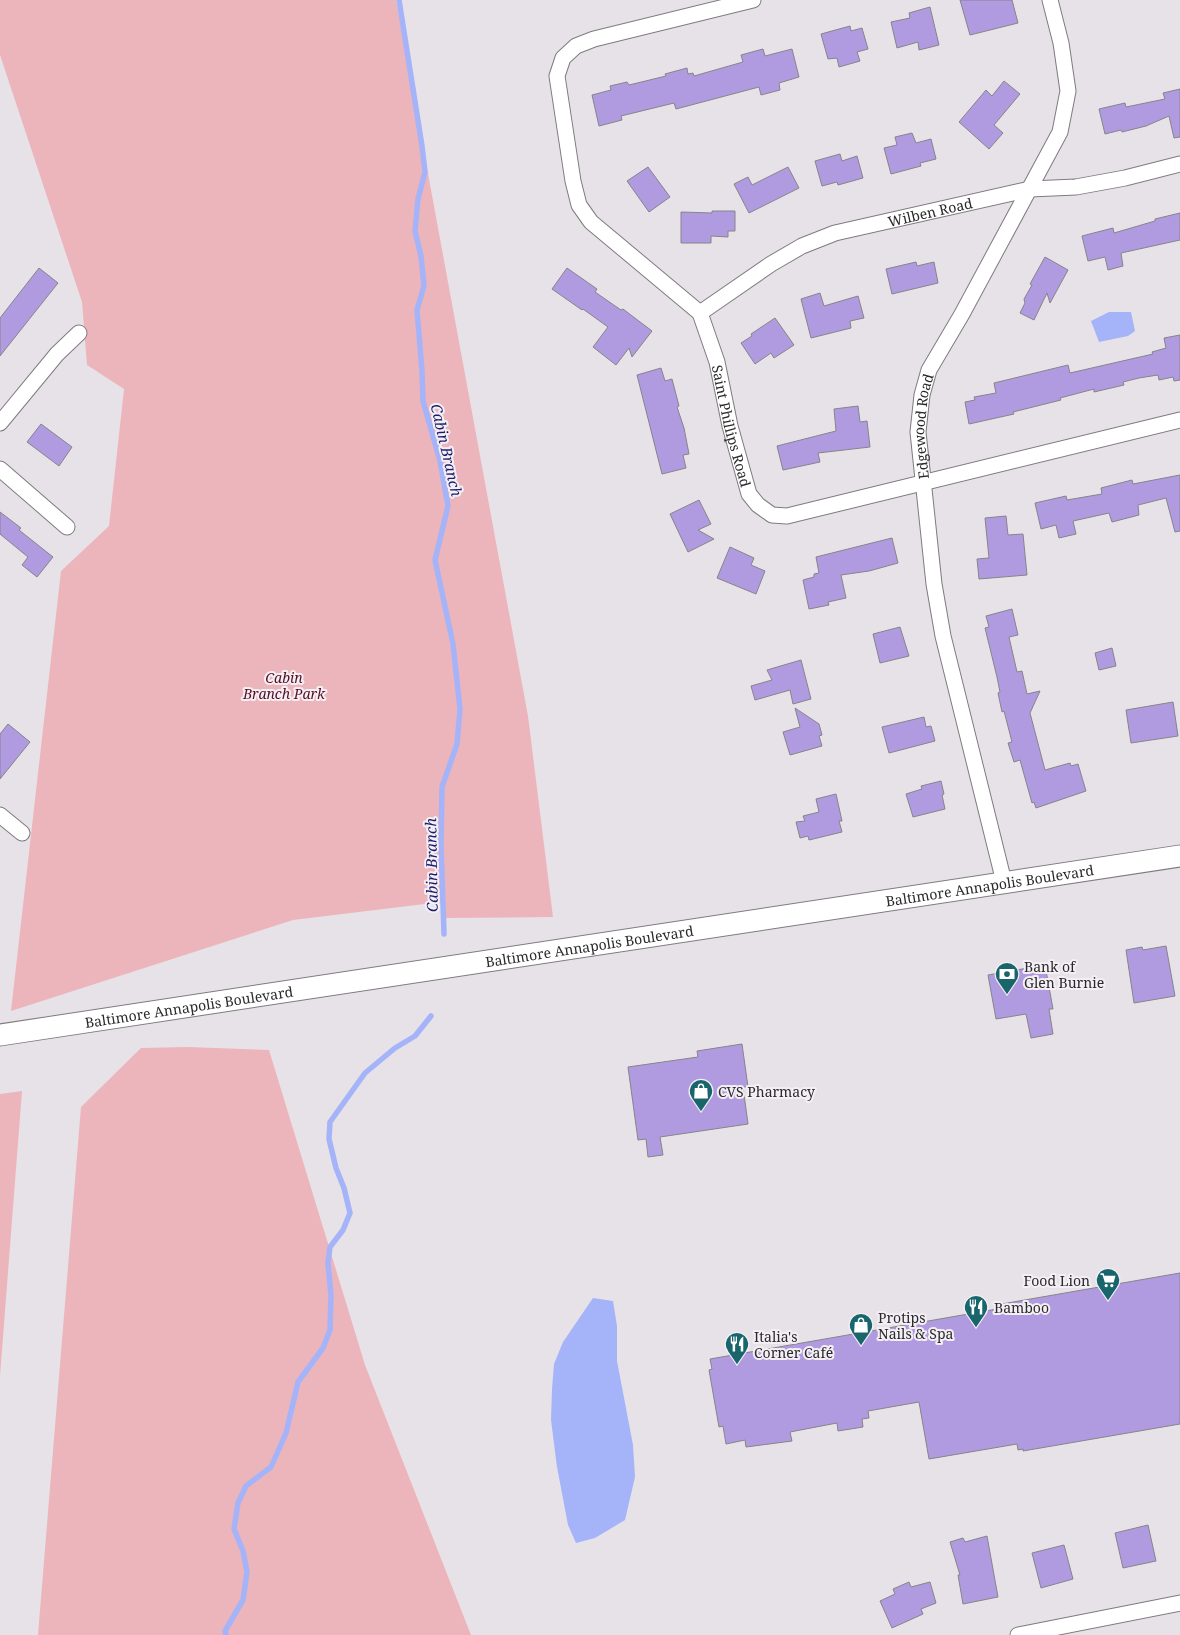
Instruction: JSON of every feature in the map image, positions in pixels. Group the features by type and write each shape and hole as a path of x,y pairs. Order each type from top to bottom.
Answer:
{"main road":[{"name":"Baltimore Annapolis Boulevard","path":"0,1035 1180,856"}],"street":[{"path":"700,314 591,222 579,205 573,181 557,76 563,58 576,46 594,39 753,0"},
{"name":"Edgewood Road","path":"1004,882 943,636 934,584 918,432 922,395 929,370 966,306 1060,132 1068,91 1061,43 1050,0"},
{"name":"Wilben Road","path":"700,314 771,264 802,246 835,233 1030,189 1076,187 1125,178 1180,164"},
{"name":"Saint Phillips Road","path":"700,314 717,362 730,426 750,494 758,505 772,515 787,516 1180,420"},
{"path":"0,424 58,354 79,333"},
{"path":"0,469 67,527"},
{"path":"0,815 22,833"},
{"path":"1018,1635 1090,1628 1180,1603"}],"green space":[{"name":"Cabin Branch Park","path":"0,0 396,0 528,716 553,917 444,918 441,902 293,920 11,1011 61,571 109,526 124,389 87,365 82,302 0,55"},
{"path":"188,1047 269,1050 365,1365 471,1635 38,1635 81,1107 141,1048"},
{"path":"22,1091 0,1376 0,1094"}],"water":[{"path":"1109,312 1131,312 1135,331 1128,336 1099,342 1091,321"},
{"path":"593,1298 613,1301 617,1326 617,1361 633,1445 635,1477 625,1520 595,1538 576,1543 568,1525 557,1467 551,1420 552,1389 554,1364 563,1342"}],"building":[{"path":"960,0 1012,0 1018,23 970,35"},
{"path":"930,7 939,45 919,50 918,42 897,48 891,22 910,18 909,13"},
{"path":"850,26 851,31 862,28 868,49 857,52 860,61 839,67 837,58 828,59 821,34"},
{"path":"763,49 765,56 792,49 799,77 779,83 780,90 761,95 759,87 676,109 674,103 621,116 622,120 599,126 592,95 611,90 610,86 627,82 629,85 666,76 665,74 687,68 688,74 693,73 694,76 743,62 741,55"},
{"path":"1004,81 1020,94 994,125 1003,133 989,149 959,122 986,90 992,96"},
{"path":"1180,89 1180,137 1174,138 1169,116 1146,126 1105,134 1099,109 1125,103 1126,107 1165,99 1163,93"},
{"path":"912,133 916,143 931,139 936,159 920,163 921,166 891,174 884,148 897,145 895,137"},
{"path":"840,154 842,161 857,156 863,178 838,185 837,182 822,186 815,161"},
{"path":"648,167 670,197 649,212 627,181"},
{"path":"788,167 799,188 749,213 734,184 748,177 752,185"},
{"path":"712,211 735,211 735,231 728,231 728,237 711,236 711,243 681,243 681,212 712,213"},
{"path":"1180,213 1180,240 1121,253 1123,266 1108,270 1105,257 1088,261 1082,236 1113,228 1114,233 1155,221 1155,219"},
{"path":"1045,257 1068,270 1050,303 1047,293 1034,320 1020,313 1025,303 1024,299 1032,285 1030,284"},
{"path":"916,262 917,266 934,262 938,283 892,294 886,269"},
{"path":"39,268 58,283 0,356 0,318"},
{"path":"567,268 597,289 595,292 621,310 623,309 652,331 632,357 629,348 616,365 593,347 608,327 552,289"},
{"path":"820,293 824,306 858,296 864,318 850,321 851,328 811,338 801,299"},
{"path":"775,318 794,345 774,358 771,353 755,364 741,343"},
{"path":"1180,335 1180,380 1174,381 1173,377 1159,380 1158,375 1139,378 1123,382 1124,385 1094,392 1094,389 1060,398 1061,400 1013,412 1014,414 969,424 965,402 975,400 974,397 996,393 994,383 1068,365 1070,373 1153,354 1152,352 1166,348 1164,338"},
{"path":"661,368 665,381 672,379 689,454 683,455 686,468 662,474 637,375"},
{"path":"858,406 860,422 867,421 870,447 818,453 820,462 783,470 777,446 836,431 834,409"},
{"path":"41,424 72,447 59,466 27,442"},
{"path":"1180,475 1180,531 1175,532 1166,498 1138,505 1139,515 1112,522 1109,513 1073,521 1076,534 1059,538 1056,525 1041,529 1035,503 1066,496 1067,500 1102,494 1101,488 1132,480 1133,484"},
{"path":"699,500 711,524 698,530 714,539 688,552 670,514"},
{"path":"0,512 53,557 37,577 22,565 28,557 0,534"},
{"path":"1006,516 1008,535 1023,534 1027,575 979,579 977,559 989,558 985,518"},
{"path":"892,538 898,563 869,571 841,575 846,598 828,602 829,605 809,609 803,580 814,577 814,574 819,573 816,557"},
{"path":"730,547 754,558 751,565 765,571 756,594 717,578"},
{"path":"1012,609 1018,635 1009,637 1017,672 1022,671 1027,694 1040,691 1030,713 1045,770 1070,763 1071,766 1078,764 1086,791 1036,808 1034,802 1032,803 1020,760 1014,762 1008,743 1012,742 1004,711 1002,712 997,677 985,628 989,627 986,616"},
{"path":"900,627 909,656 880,663 873,634"},
{"path":"1112,648 1116,666 1099,670 1095,653"},
{"path":"801,660 811,699 793,704 790,690 755,700 751,686 772,680 767,670"},
{"path":"1173,702 1178,736 1131,743 1126,710"},
{"path":"795,708 819,724 822,735 819,736 822,746 790,755 783,732 800,727"},
{"path":"924,717 926,727 931,726 935,741 889,753 882,727"},
{"path":"8,724 30,742 0,779 0,734"},
{"path":"941,781 945,809 913,817 906,794 922,789 921,786"},
{"path":"836,794 842,821 839,821 842,832 809,840 808,836 800,838 796,822 805,821 803,816 819,812 816,799"},
{"path":"1166,946 1175,996 1134,1003 1126,950 1142,947 1143,950"},
{"path":"1045,965 1053,1009 1049,1009 1053,1034 1031,1038 1026,1014 996,1019 988,975"},
{"path":"742,1044 748,1087 743,1087 748,1124 660,1137 663,1155 648,1157 646,1139 638,1140 628,1067 698,1057 697,1051"},
{"path":"1180,1273 1180,1424 1023,1451 1023,1449 1018,1450 1017,1444 929,1459 919,1402 868,1411 869,1418 862,1419 863,1427 838,1431 837,1423 790,1432 792,1441 746,1447 745,1440 726,1444 723,1426 719,1427 709,1370 712,1369 710,1359 997,1309 996,1305"},
{"path":"1148,1525 1156,1561 1123,1568 1115,1533"},
{"path":"987,1536 998,1597 963,1604 958,1575 960,1575 950,1542 963,1538 965,1542"},
{"path":"1064,1545 1073,1579 1041,1588 1032,1553"},
{"path":"909,1582 911,1587 930,1582 936,1603 921,1609 923,1614 892,1628 880,1601 895,1594 893,1589"}],"waterway":[{"name":"Cabin Branch","path":"399,0 425,172 418,199 415,231 421,256 424,286 417,310 423,401 440,461 448,506 435,560 453,644 460,709 457,744 442,787 441,845 444,934"},
{"name":"Cabin Branch","path":"226,1635 225,1631 243,1600 247,1572 243,1551 234,1529 238,1503 246,1486 271,1467 286,1433 298,1382 323,1348 330,1330 331,1295 328,1263 330,1247 343,1230 350,1213 329,1139 330,1122 365,1073 395,1048 415,1036 431,1016"}],"place":[{"name":"Bank of Glen Burnie","path":"1007,995"},
{"name":"CVS Pharmacy","path":"701,1112"},
{"name":"Food Lion","path":"1108,1301"},
{"name":"Bamboo","path":"976,1328"},
{"name":"Protips Nails & Spa","path":"861,1346"},
{"name":"Italia's Corner Café","path":"737,1365"}]}
